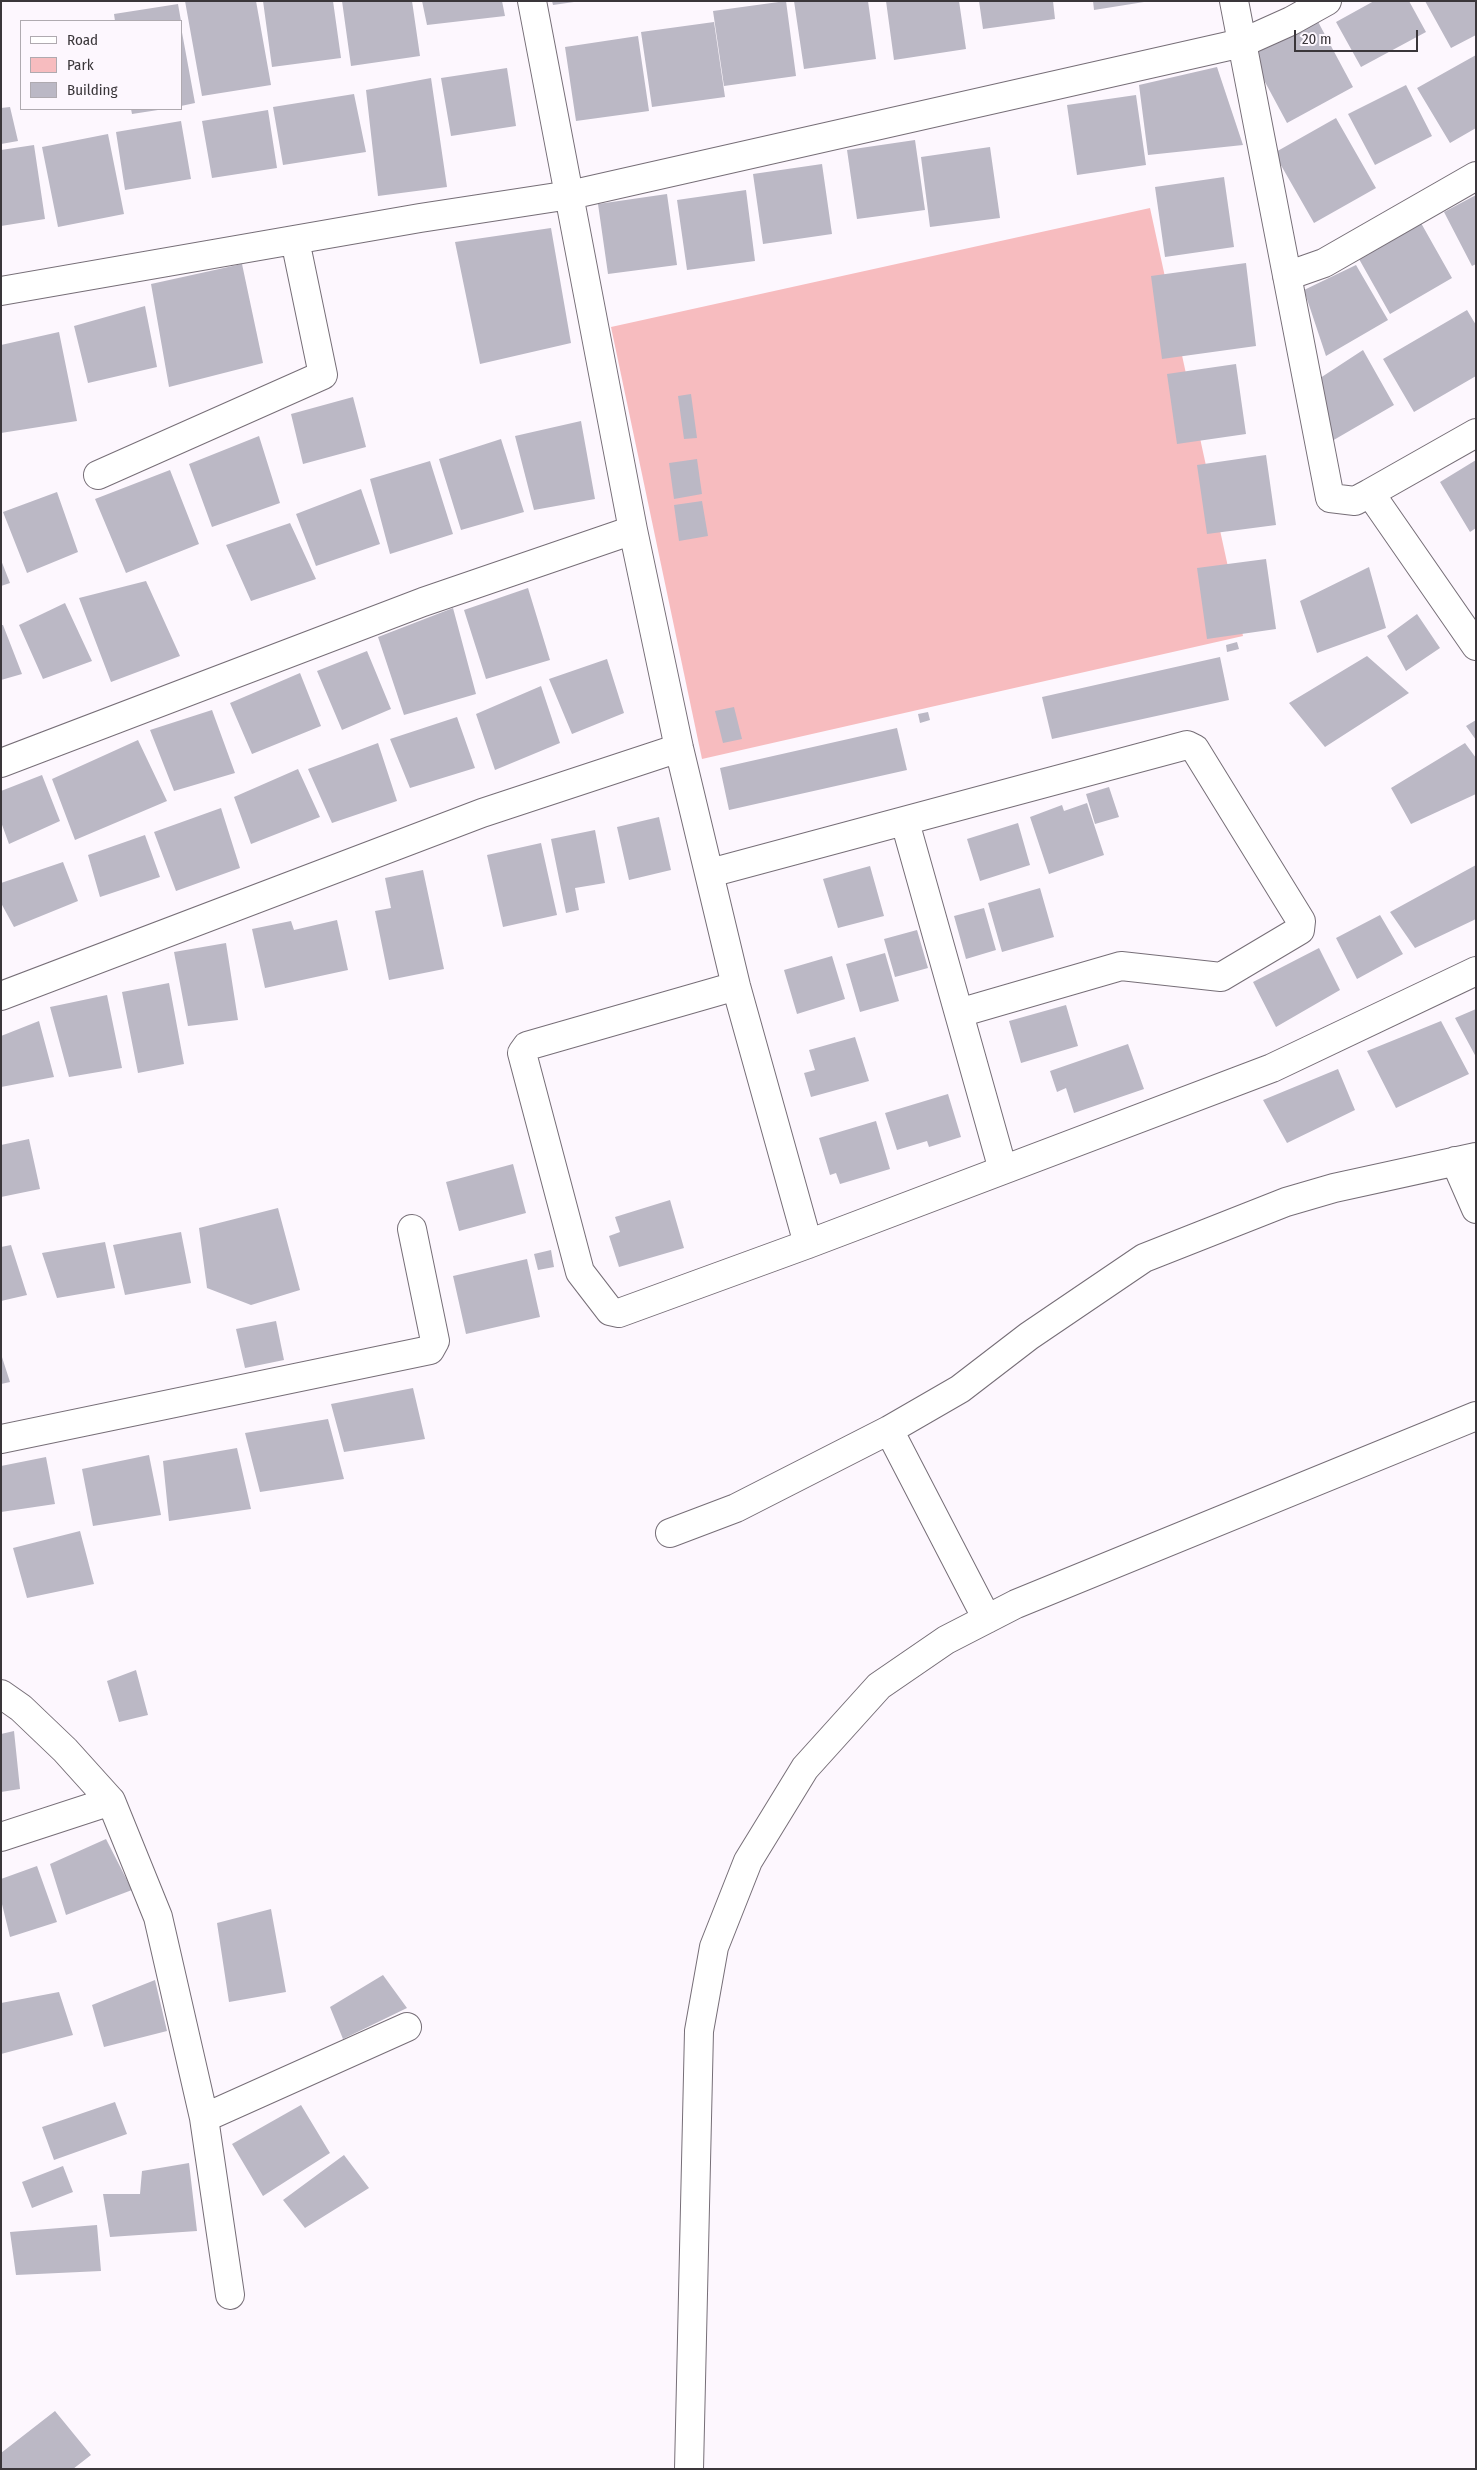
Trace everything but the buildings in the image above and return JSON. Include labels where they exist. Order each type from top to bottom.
[{"type":"street","points":[[532,1],[633,530],[679,748],[736,986],[808,1244]]},
{"type":"street","points":[[1234,1],[1330,498],[1355,501],[1476,433]]},
{"type":"street","points":[[1,291],[420,218],[570,195],[1242,43],[1291,21],[1327,1]]},
{"type":"street","points":[[1287,276],[1324,263],[1476,176]]},
{"type":"street","points":[[98,475],[323,375],[295,240]]},
{"type":"street","points":[[1370,493],[1476,646]]},
{"type":"street","points":[[1,763],[423,602],[633,530]]},
{"type":"street","points":[[710,873],[1187,746],[1195,749],[1301,921],[1300,930],[1221,977],[1121,966],[959,1013]]},
{"type":"street","points":[[1,996],[482,813],[679,748]]},
{"type":"street","points":[[906,822],[1003,1170]]},
{"type":"street","points":[[736,986],[527,1046],[522,1053],[580,1272],[610,1311],[619,1313],[808,1244],[1272,1068],[1476,971]]},
{"type":"street","points":[[670,1532],[736,1508],[889,1430],[960,1389],[1029,1336],[1144,1258],[1286,1202],[1334,1188],[1465,1159],[1476,1209]]},
{"type":"street","points":[[1,1439],[430,1350],[435,1341],[412,1229]]},
{"type":"street","points":[[689,2469],[699,2030],[714,1947],[748,1861],[805,1768],[879,1686],[946,1640],[1016,1604],[1476,1416]]},
{"type":"street","points":[[889,1430],[987,1619]]},
{"type":"street","points":[[1,1694],[21,1708],[65,1750],[111,1801],[158,1917],[204,2118],[230,2295]]},
{"type":"street","points":[[1,1837],[111,1801]]},
{"type":"street","points":[[204,2118],[407,2027]]},
{"type":"green space","points":[[1150,208],[1243,636],[702,759],[611,327]]}]
